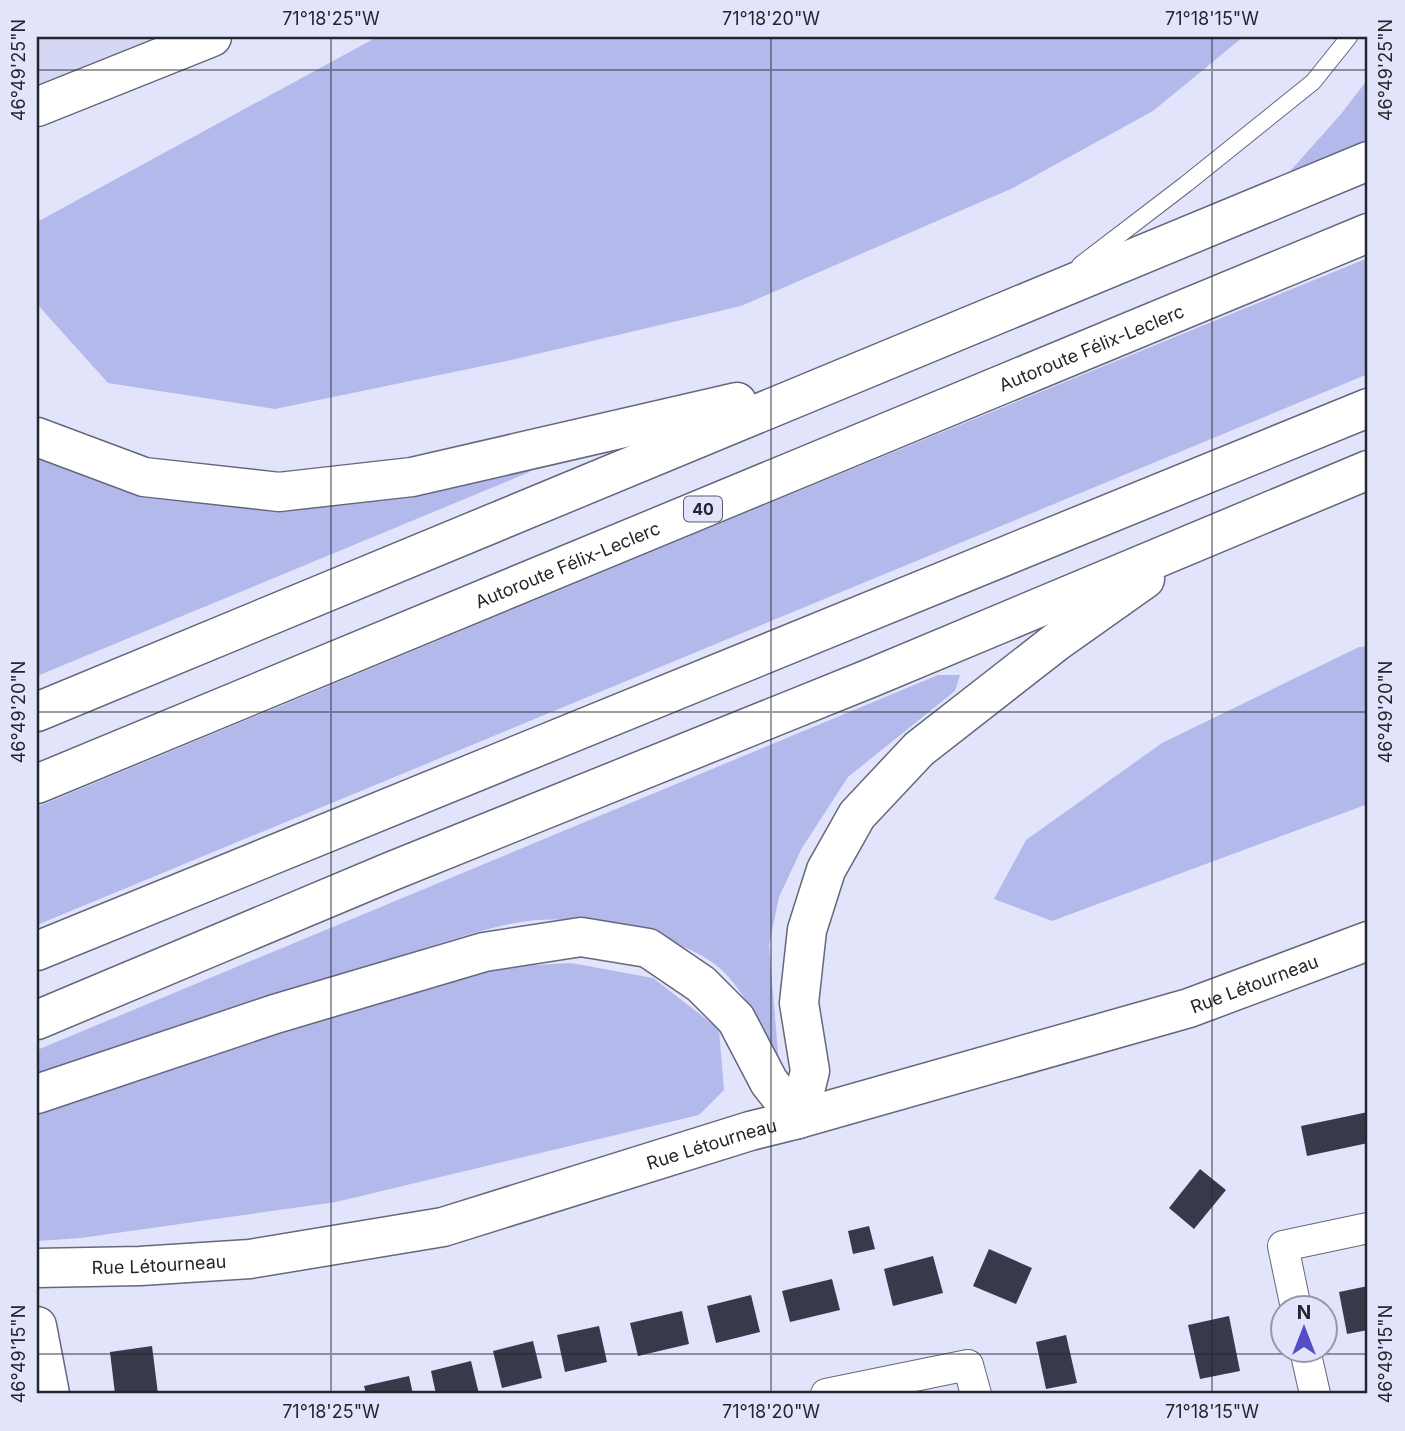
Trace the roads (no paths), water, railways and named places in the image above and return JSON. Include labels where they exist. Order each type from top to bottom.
[{"type":"main road","points":[[37,107],[165,45],[212,37]]},
{"type":"main road","points":[[37,712],[1368,160]]},
{"type":"main road","name":"Autoroute Félix-Leclerc","points":[[37,783],[1368,233]]},
{"type":"main road","points":[[37,437],[144,477],[279,492],[412,477],[844,377]]},
{"type":"main road","points":[[37,951],[1368,408]]},
{"type":"main road","points":[[37,1020],[392,871],[873,677],[1368,470]]},
{"type":"main road","points":[[798,1119],[810,1071],[799,1003],[807,930],[826,870],[857,815],[919,749],[1056,642],[1204,538]]},
{"type":"main road","points":[[37,1094],[275,1014],[458,960],[484,953],[582,937],[648,948],[701,984],[736,1019],[769,1082],[798,1119]]},
{"type":"main road","name":"Rue Létourneau","points":[[37,1268],[140,1266],[250,1259],[443,1227],[750,1130],[798,1119],[1189,1007],[1368,941]]},
{"type":"main road","points":[[37,1326],[50,1394]]},
{"type":"street","points":[[1293,1294],[1283,1246],[1368,1228]]},
{"type":"street","points":[[826,1394],[968,1364],[976,1394]]},
{"type":"street","points":[[1308,1364],[1315,1394]]},
{"type":"lane","points":[[1034,300],[1186,184],[1313,82],[1349,37]]}]
